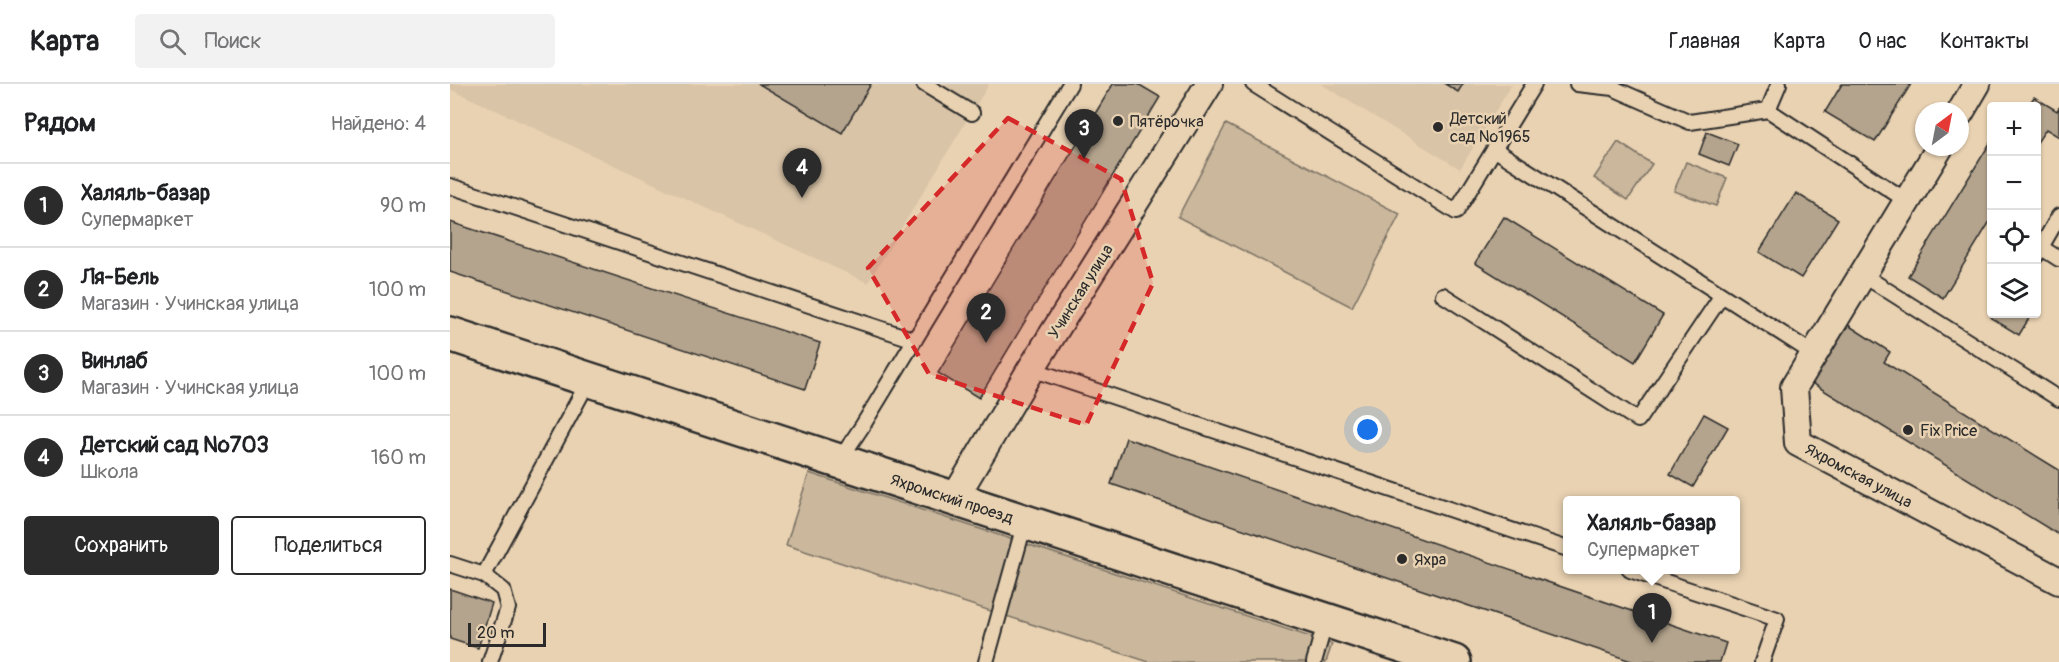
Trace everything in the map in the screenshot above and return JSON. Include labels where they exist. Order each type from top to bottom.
[{"type":"street","name":"Учинская улица","points":[[954,499],[1031,369],[1209,84]]},
{"type":"street","points":[[1966,102],[1977,84]]},
{"type":"street","name":"Яхромская улица","points":[[1934,156],[1794,387],[1798,443],[2059,581]]},
{"type":"street","name":"Яхромский проезд","points":[[450,334],[1454,662]]},
{"type":"lane","points":[[924,84],[972,113]]},
{"type":"lane","points":[[839,462],[1070,84]]},
{"type":"lane","points":[[1253,84],[1456,212],[1534,84]]},
{"type":"lane","points":[[1577,84],[1613,86],[1689,122],[1768,110],[1907,201]]},
{"type":"lane","points":[[1768,110],[1779,84]]},
{"type":"lane","points":[[1494,149],[1814,354]]},
{"type":"lane","points":[[450,186],[915,340]]},
{"type":"lane","points":[[2041,248],[2059,216]]},
{"type":"lane","points":[[2041,253],[2059,259]]},
{"type":"lane","points":[[1863,275],[2059,399]]},
{"type":"lane","points":[[1443,295],[1638,420],[1722,295]]},
{"type":"lane","points":[[1031,369],[1563,547]]},
{"type":"lane","points":[[484,575],[589,380]]},
{"type":"lane","points":[[986,662],[1025,522]]},
{"type":"lane","points":[[450,564],[484,575],[503,590],[508,608],[490,662]]},
{"type":"lane","points":[[1642,574],[1778,619],[1762,662]]},
{"type":"lane","points":[[1314,662],[1326,620]]},
{"type":"highlighted area","points":[[1008,118],[1121,179],[1153,283],[1086,425],[929,374],[868,268]]},
{"type":"shaded area","points":[[450,84],[989,84],[868,283],[450,89]]},
{"type":"shaded area","name":"Детский сад №1965","points":[[1321,84],[1512,84],[1460,169]]},
{"type":"shaded area","points":[[1226,124],[1400,214],[1352,307],[1178,217]]},
{"type":"shaded area","points":[[1618,142],[1652,164],[1628,200],[1594,178]]},
{"type":"shaded area","points":[[1686,162],[1727,178],[1716,206],[1674,191]]},
{"type":"shaded area","points":[[809,473],[1332,644],[1326,662],[1149,662],[786,545]]},
{"type":"building","points":[[759,84],[871,84],[842,133]]},
{"type":"building","points":[[1113,84],[1138,84],[1160,97],[979,398],[938,373]]},
{"type":"building","points":[[1445,84],[1463,84],[1458,92]]},
{"type":"building","points":[[1842,84],[1911,84],[1875,142],[1825,112]]},
{"type":"building","points":[[2034,97],[2057,111],[2059,107],[2059,137],[2046,129],[2041,136],[2041,102],[2031,102]]},
{"type":"building","points":[[1707,132],[1738,144],[1729,166],[1699,154]]},
{"type":"building","points":[[1987,148],[1987,226],[1943,298],[1908,276]]},
{"type":"building","points":[[1796,193],[1838,219],[1801,278],[1759,252]]},
{"type":"building","points":[[1504,217],[1663,315],[1635,362],[1475,263]]},
{"type":"building","points":[[450,222],[820,343],[805,389],[450,272]]},
{"type":"building","points":[[1991,318],[2029,318],[2019,335]]},
{"type":"building","points":[[1848,325],[1890,352],[1884,362],[2059,470],[2059,535],[1812,383]]},
{"type":"building","points":[[1704,414],[1728,427],[1693,487],[1670,474]]},
{"type":"building","points":[[1126,438],[1726,643],[1720,662],[1634,662],[1111,484]]},
{"type":"building","points":[[450,589],[492,603],[478,648],[450,639]]},
{"type":"place","name":"Пятёрочка","points":[[1118,121]]},
{"type":"place","name":"Детский сад №1965","points":[[1438,127]]},
{"type":"place","name":"Винлаб","points":[[1084,159]]},
{"type":"place","name":"Детский сад №703","points":[[802,198]]},
{"type":"place","name":"Ля-Бель","points":[[986,343]]},
{"type":"place","name":"Fix Price","points":[[1908,430]]},
{"type":"place","name":"Яхра","points":[[1402,559]]},
{"type":"place","name":"Халяль-базар","points":[[1652,643]]}]
